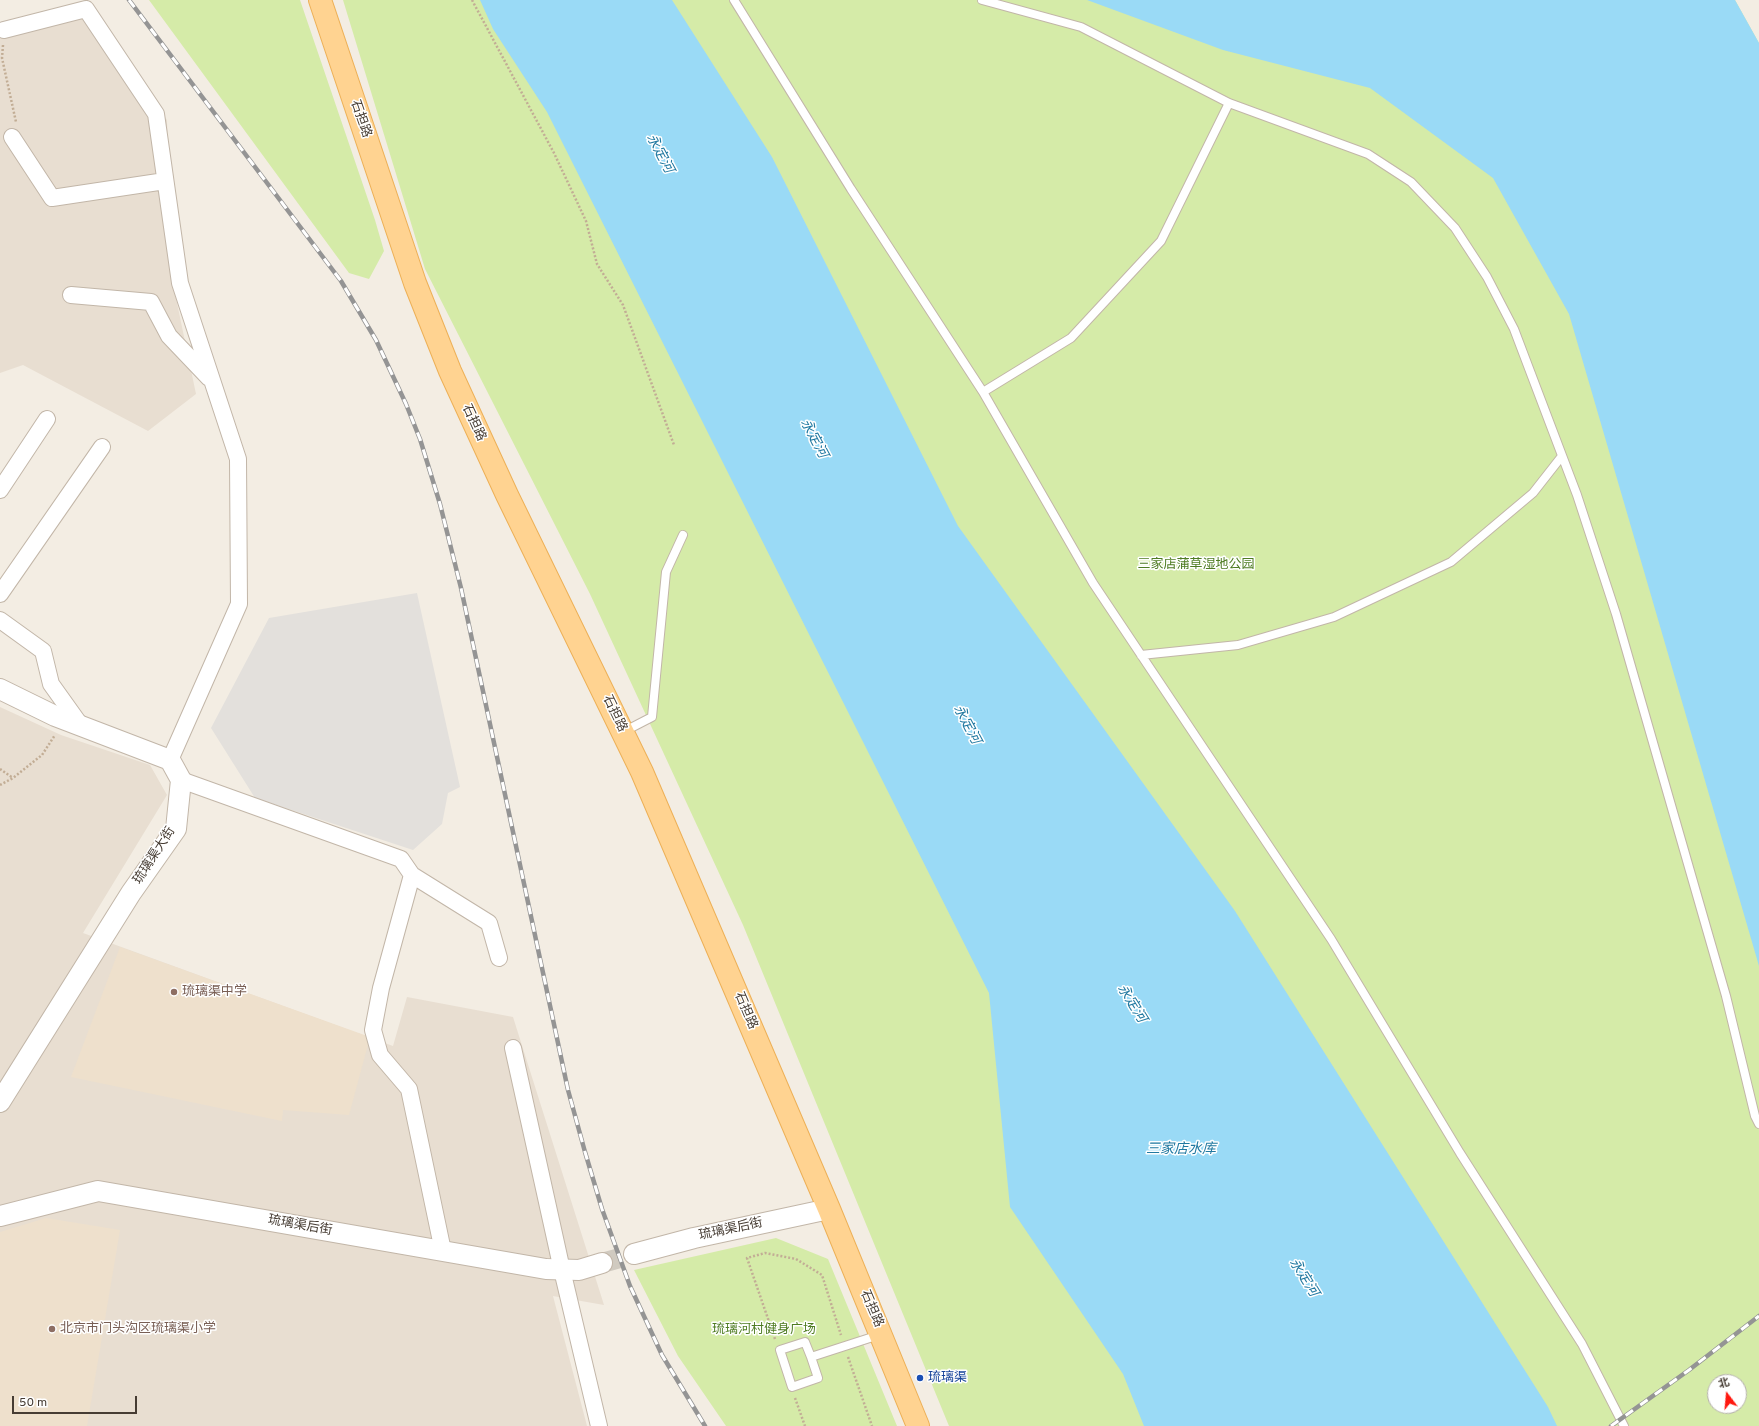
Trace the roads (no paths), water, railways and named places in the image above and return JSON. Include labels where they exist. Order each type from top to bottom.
[{"type":"main road","name":"石担路","points":[[320,0],[415,283],[450,371],[507,495],[642,772],[882,1334],[918,1426]]},
{"type":"street","points":[[4,30],[86,10],[156,114],[180,283],[238,459],[239,604],[170,760]]},
{"type":"street","points":[[14,131],[52,198],[165,181]]},
{"type":"street","points":[[71,295],[150,302],[169,336],[213,381]]},
{"type":"street","points":[[0,490],[47,419]]},
{"type":"street","points":[[0,594],[102,448]]},
{"type":"street","points":[[0,620],[43,651],[51,684],[73,723]]},
{"type":"street","points":[[0,689],[73,723],[170,760],[181,780],[401,859],[412,875],[489,923],[499,958]]},
{"type":"street","name":"琉璃渠大街","points":[[0,1102],[131,893],[176,829],[181,780]]},
{"type":"street","points":[[412,875],[381,988],[373,1030],[380,1055],[409,1089],[443,1251]]},
{"type":"street","points":[[513,1048],[562,1270],[599,1426]]},
{"type":"street","name":"琉璃渠后街","points":[[0,1216],[98,1191],[546,1269],[579,1270],[602,1263]]},
{"type":"street","name":"琉璃渠后街","points":[[634,1254],[694,1238],[829,1209]]},
{"type":"lane","points":[[734,0],[851,189],[984,392],[1093,583],[1331,939],[1456,1146],[1582,1344],[1624,1426]]},
{"type":"lane","points":[[982,0],[1081,26],[1229,103],[1368,154],[1411,182],[1455,228],[1487,277],[1514,329],[1577,495],[1616,614],[1726,996],[1755,1116],[1759,1124]]},
{"type":"lane","points":[[984,392],[1071,338],[1161,241],[1229,103]]},
{"type":"lane","points":[[1141,655],[1238,645],[1334,617],[1451,562],[1532,493],[1562,456]]},
{"type":"lane","points":[[623,732],[652,717],[666,572],[683,535]]},
{"type":"lane","points":[[811,1357],[882,1334]]},
{"type":"lane","points":[[805,1342],[811,1357],[818,1378],[792,1387],[780,1350],[805,1342]]},
{"type":"water","name":"三家店水库","points":[[480,0],[672,0],[772,157],[958,526],[1235,911],[1548,1407],[1557,1426],[1144,1426],[1123,1374],[1010,1207],[989,993],[547,112],[493,29]]},
{"type":"water","points":[[1087,0],[1735,0],[1759,43],[1759,966],[1569,314],[1493,178],[1370,88],[1223,50]]},
{"type":"tunnel","points":[[602,1263],[634,1254]]},
{"type":"railway","points":[[129,0],[341,281],[376,340],[406,404],[420,439],[440,504],[461,588],[568,1090],[585,1152],[602,1209],[630,1286],[662,1355],[705,1426]]},
{"type":"railway","points":[[1611,1426],[1689,1370],[1759,1316]]},
{"type":"place","name":"琉璃渠中学","points":[[174,992]]},
{"type":"place","name":"北京市门头沟区琉璃渠小学","points":[[52,1329]]},
{"type":"place","name":"琉璃渠","points":[[920,1378]]},
{"type":"water label","name":"永定河","points":[[659,154]]},
{"type":"water label","name":"永定河","points":[[813,439]]},
{"type":"water label","name":"永定河","points":[[966,725]]},
{"type":"water label","name":"永定河","points":[[1131,1004]]},
{"type":"water label","name":"永定河","points":[[1303,1278]]},
{"type":"park label","name":"三家店蒲草湿地公园","points":[[1196,565]]},
{"type":"park label","name":"琉璃河村健身广场","points":[[764,1330]]}]
